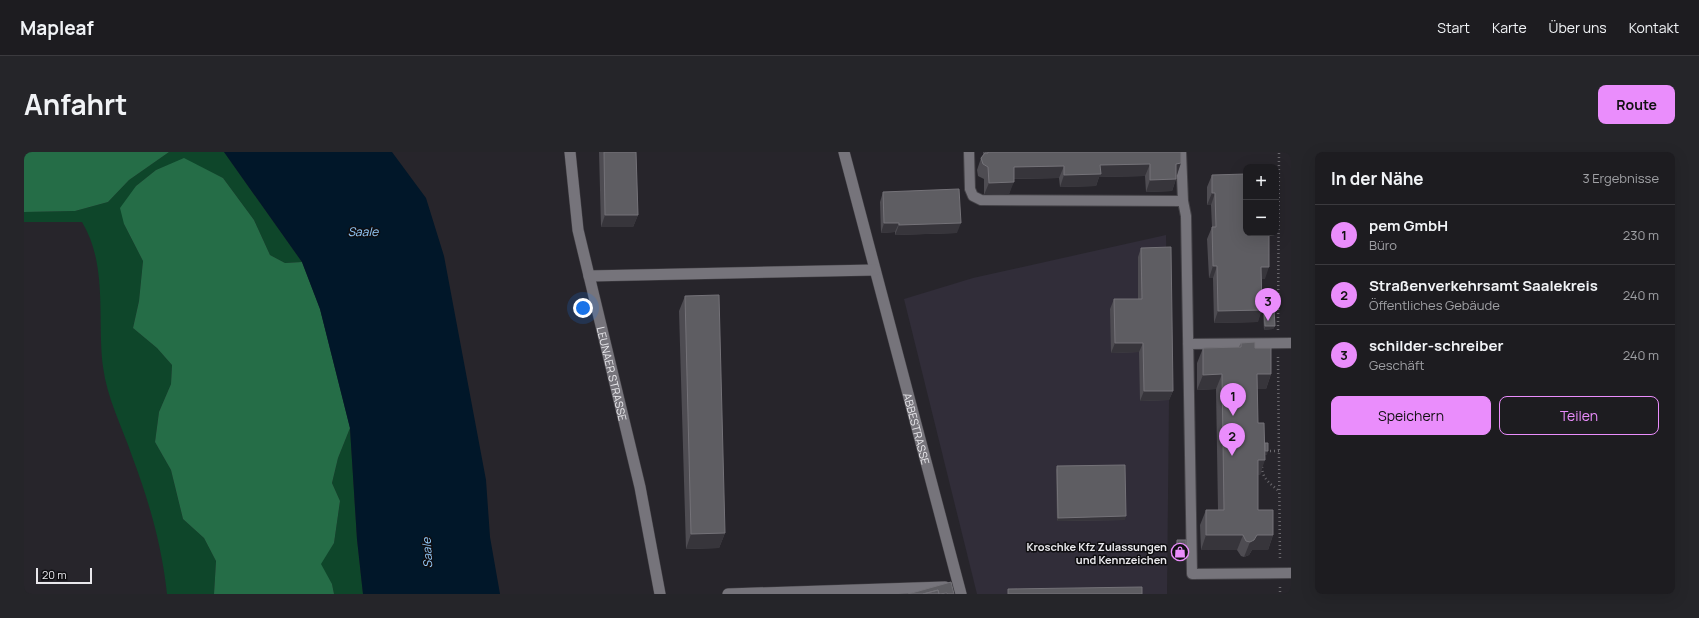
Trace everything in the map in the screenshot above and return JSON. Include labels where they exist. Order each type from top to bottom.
[{"type":"street","name":"LEUNAER STRASSE","points":[[570,152],[578,230],[640,487],[660,594]]},
{"type":"street","name":"ABBESTRASSE","points":[[728,594],[960,590],[844,152]]},
{"type":"street","points":[[589,276],[875,270]]},
{"type":"lane","points":[[969,152],[970,189],[973,196],[981,200],[1183,200]]},
{"type":"lane","points":[[1182,152],[1183,200],[1186,216],[1192,574],[1291,573]]},
{"type":"lane","points":[[1188,344],[1291,344]]},
{"type":"path","points":[[1279,152],[1278,344],[1280,594]]},
{"type":"path","points":[[1262,451],[1279,451]]},
{"type":"path","points":[[1262,463],[1262,474],[1269,483],[1280,492]]},
{"type":"shaded area","points":[[1166,235],[1169,400],[1167,594],[977,594],[904,299],[973,278]]},
{"type":"green space","points":[[24,152],[169,152],[129,180],[108,202],[75,211],[24,212]]},
{"type":"green space","points":[[169,152],[224,152],[302,262],[285,263],[270,255],[254,220],[223,178],[184,159],[156,170],[136,186],[124,224],[143,261],[139,301],[133,328],[157,348],[172,365],[171,384],[159,412],[155,442],[171,470],[183,519],[204,538],[216,561],[214,594],[167,594],[162,559],[149,507],[111,401],[105,379],[101,349],[100,293],[98,274],[90,239],[82,222],[24,222],[24,212],[75,211],[108,202],[129,180]]},
{"type":"green space","points":[[184,158],[223,178],[254,220],[270,255],[285,263],[302,262],[320,309],[350,428],[338,458],[332,483],[340,501],[334,543],[321,564],[332,584],[334,594],[214,594],[216,561],[204,538],[183,519],[171,470],[155,442],[159,412],[171,384],[172,365],[157,348],[133,328],[139,301],[143,261],[124,224],[120,208],[136,186],[156,170]]},
{"type":"green space","points":[[350,428],[357,539],[363,594],[334,594],[332,584],[320,564],[334,543],[340,501],[332,483],[338,458]]},
{"type":"water","name":"Saale","points":[[224,152],[392,152],[426,198],[444,256],[486,480],[490,537],[500,594],[363,594],[357,539],[350,428],[320,309],[302,262]]},
{"type":"building","points":[[604,152],[636,152],[638,215],[605,215]]},
{"type":"building","points":[[988,152],[1181,152],[1181,163],[1176,164],[1176,179],[1150,180],[1150,164],[1100,165],[1101,174],[1064,175],[1064,166],[1014,167],[1014,182],[989,183],[988,167],[983,164],[981,158]]},
{"type":"building","points":[[1243,174],[1243,236],[1269,236],[1269,267],[1261,267],[1262,310],[1218,311],[1217,266],[1213,266],[1212,227],[1216,227],[1215,193],[1212,193],[1212,175]]},
{"type":"building","points":[[959,189],[961,223],[899,225],[899,223],[884,223],[883,192]]},
{"type":"building","points":[[1171,247],[1173,391],[1144,391],[1143,343],[1115,343],[1114,299],[1142,299],[1141,248]]},
{"type":"building","points":[[719,295],[725,533],[691,534],[685,296]]},
{"type":"building","points":[[1264,309],[1274,309],[1275,326],[1265,326]]},
{"type":"building","points":[[1255,342],[1255,348],[1271,348],[1271,374],[1257,374],[1258,423],[1264,423],[1265,460],[1258,460],[1258,510],[1273,510],[1273,535],[1257,535],[1254,540],[1250,542],[1246,541],[1243,535],[1206,535],[1206,510],[1224,510],[1222,374],[1203,375],[1203,348],[1241,347],[1241,343]]},
{"type":"building","points":[[1265,443],[1268,443],[1268,451],[1265,451]]},
{"type":"building","points":[[1125,465],[1126,516],[1058,518],[1057,466]]},
{"type":"building","name":"Kroschke Kfz Zulassungen und Kennzeichen","points":[[1177,540],[1186,540],[1186,557],[1178,558]]},
{"type":"building","points":[[951,582],[954,594],[939,594],[938,590],[923,594],[908,594]]},
{"type":"building","points":[[1142,587],[1142,594],[1008,594],[1008,589]]},
{"type":"building","points":[[938,590],[939,594],[923,594]]},
{"type":"place","name":"schilder-schreiber","points":[[1268,321]]},
{"type":"place","name":"pem GmbH","points":[[1233,416]]},
{"type":"place","name":"Straßenverkehrsamt Saalekreis","points":[[1232,456]]},
{"type":"place","name":"Kroschke Kfz Zulassungen und Kennzeichen","points":[[1180,552]]}]
